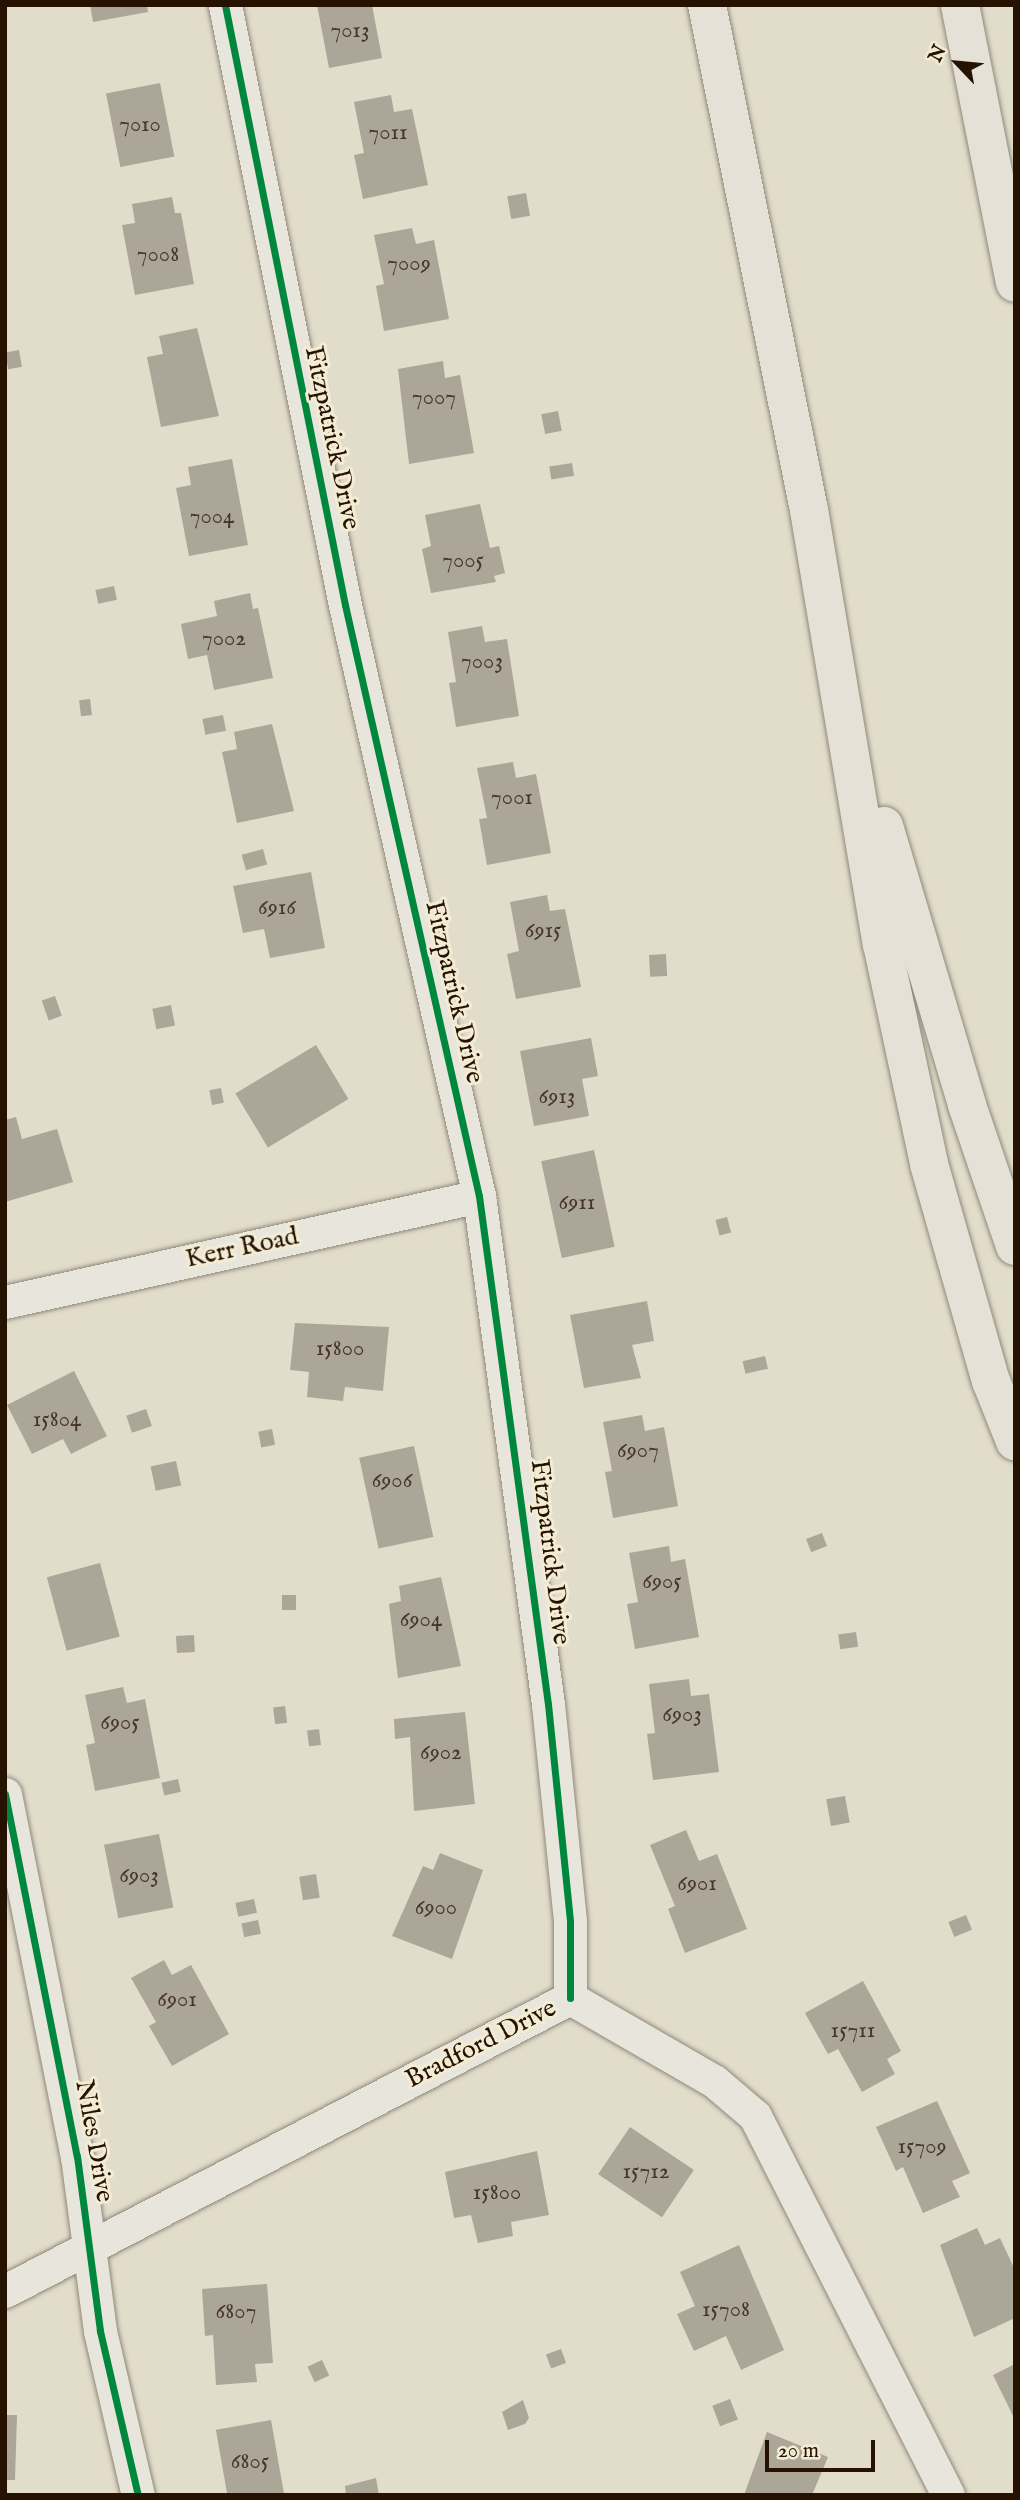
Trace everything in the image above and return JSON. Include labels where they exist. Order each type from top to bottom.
[{"type":"highway","points":[[707,5],[809,510],[882,944],[929,1164],[991,1381],[1015,1441]]},
{"type":"highway","points":[[960,5],[1015,283]]},
{"type":"highway","points":[[809,510],[890,850],[967,1105],[1015,1245]]},
{"type":"street","name":"Fitzpatrick Drive","points":[[225,5],[345,605],[479,1196],[548,1704],[570,1922],[570,1998]]},
{"type":"street","name":"Kerr Road","points":[[5,1302],[479,1196]]},
{"type":"street","name":"Niles Drive","points":[[5,1794],[90,2244],[100,2331],[138,2495]]},
{"type":"street","name":"Bradford Drive","points":[[5,2291],[90,2244],[570,1998],[715,2081],[755,2116],[948,2495]]},
{"type":"building","points":[[90,5],[147,5],[148,12],[93,22]]},
{"type":"building","points":[[317,5],[372,5],[382,58],[329,68]]},
{"type":"building","points":[[160,83],[174,157],[120,167],[106,93]]},
{"type":"building","points":[[391,95],[394,112],[412,109],[428,185],[363,199],[354,155],[364,153],[354,102]]},
{"type":"building","points":[[526,193],[530,216],[511,219],[507,196]]},
{"type":"building","points":[[172,197],[175,213],[181,213],[194,284],[135,295],[122,225],[135,223],[132,204]]},
{"type":"building","points":[[412,228],[416,244],[434,240],[449,319],[384,331],[376,286],[384,284],[374,235]]},
{"type":"building","points":[[197,328],[219,416],[161,427],[147,357],[163,354],[159,336]]},
{"type":"building","points":[[19,350],[22,367],[8,369],[5,352]]},
{"type":"building","points":[[443,361],[445,378],[460,375],[474,453],[409,464],[398,369]]},
{"type":"building","points":[[558,411],[562,431],[545,434],[541,414]]},
{"type":"building","points":[[232,459],[248,545],[189,556],[176,488],[191,485],[188,467]]},
{"type":"building","points":[[572,463],[574,476],[551,479],[549,467]]},
{"type":"building","points":[[480,504],[490,548],[499,546],[505,573],[494,576],[496,582],[431,593],[422,549],[431,546],[425,515]]},
{"type":"building","points":[[114,586],[117,600],[98,604],[95,590]]},
{"type":"building","points":[[250,593],[253,609],[258,608],[273,678],[214,690],[207,655],[188,659],[181,624],[217,616],[214,601]]},
{"type":"building","points":[[482,626],[485,642],[507,639],[519,716],[456,727],[449,683],[456,682],[448,632]]},
{"type":"building","points":[[90,699],[92,715],[81,716],[79,700]]},
{"type":"building","points":[[223,715],[226,731],[205,735],[202,719]]},
{"type":"building","points":[[272,724],[294,811],[237,823],[222,752],[237,749],[234,732]]},
{"type":"building","points":[[513,762],[516,778],[536,774],[551,853],[487,865],[479,819],[487,818],[477,768]]},
{"type":"building","points":[[263,849],[267,864],[246,870],[242,855]]},
{"type":"building","points":[[311,872],[325,948],[270,958],[264,929],[243,933],[233,886]]},
{"type":"building","points":[[547,895],[550,911],[565,909],[581,987],[516,999],[507,954],[519,951],[510,902]]},
{"type":"building","points":[[666,954],[667,976],[650,977],[649,955]]},
{"type":"building","points":[[55,996],[62,1016],[49,1020],[42,1001]]},
{"type":"building","points":[[171,1005],[175,1026],[156,1029],[152,1009]]},
{"type":"building","points":[[591,1038],[598,1076],[582,1079],[589,1116],[534,1126],[520,1051]]},
{"type":"building","points":[[316,1045],[348,1099],[268,1147],[235,1093]]},
{"type":"building","points":[[221,1088],[224,1103],[212,1105],[209,1090]]},
{"type":"building","points":[[16,1117],[22,1139],[57,1129],[73,1182],[5,1202],[5,1120]]},
{"type":"building","points":[[594,1150],[615,1247],[562,1258],[541,1161]]},
{"type":"building","points":[[727,1217],[731,1232],[720,1236],[715,1220]]},
{"type":"building","points":[[647,1301],[654,1341],[632,1345],[641,1378],[584,1388],[570,1315]]},
{"type":"building","points":[[295,1323],[389,1327],[383,1391],[345,1387],[343,1401],[307,1397],[309,1372],[290,1370]]},
{"type":"building","points":[[765,1356],[768,1369],[746,1374],[743,1361]]},
{"type":"building","points":[[74,1371],[107,1436],[71,1454],[63,1439],[32,1454],[7,1405]]},
{"type":"building","points":[[146,1409],[152,1426],[132,1433],[126,1416]]},
{"type":"building","points":[[642,1415],[645,1431],[664,1427],[678,1506],[613,1518],[605,1472],[612,1471],[603,1422]]},
{"type":"building","points":[[272,1429],[275,1445],[261,1447],[258,1432]]},
{"type":"building","points":[[414,1446],[433,1537],[379,1549],[359,1458]]},
{"type":"building","points":[[176,1461],[181,1485],[156,1491],[151,1466]]},
{"type":"building","points":[[822,1533],[827,1546],[811,1552],[806,1539]]},
{"type":"building","points":[[669,1546],[671,1562],[685,1559],[699,1637],[635,1649],[627,1604],[638,1602],[629,1553]]},
{"type":"building","points":[[100,1563],[120,1636],[67,1651],[47,1577]]},
{"type":"building","points":[[441,1577],[461,1666],[398,1678],[389,1604],[401,1601],[399,1586]]},
{"type":"building","points":[[282,1595],[296,1595],[296,1610],[282,1610]]},
{"type":"building","points":[[856,1632],[858,1647],[840,1649],[838,1635]]},
{"type":"building","points":[[194,1635],[195,1652],[177,1653],[176,1636]]},
{"type":"building","points":[[689,1679],[691,1696],[709,1694],[719,1772],[653,1780],[647,1734],[655,1733],[649,1684]]},
{"type":"building","points":[[123,1687],[127,1703],[145,1699],[160,1778],[95,1791],[86,1745],[95,1743],[85,1695]]},
{"type":"building","points":[[285,1706],[287,1723],[275,1724],[273,1707]]},
{"type":"building","points":[[465,1712],[475,1804],[414,1811],[410,1737],[395,1739],[394,1719]]},
{"type":"building","points":[[319,1729],[321,1745],[309,1746],[307,1730]]},
{"type":"building","points":[[178,1779],[181,1792],[164,1795],[161,1783]]},
{"type":"building","points":[[845,1796],[850,1823],[831,1826],[826,1799]]},
{"type":"building","points":[[686,1830],[699,1861],[717,1854],[747,1929],[685,1953],[668,1909],[675,1906],[650,1845]]},
{"type":"building","points":[[159,1834],[173,1908],[118,1918],[104,1845]]},
{"type":"building","points":[[440,1853],[483,1870],[452,1959],[392,1936],[423,1866],[433,1870]]},
{"type":"building","points":[[316,1874],[320,1898],[303,1900],[299,1877]]},
{"type":"building","points":[[254,1899],[257,1913],[238,1917],[235,1903]]},
{"type":"building","points":[[966,1915],[972,1930],[954,1937],[948,1922]]},
{"type":"building","points":[[258,1920],[261,1934],[244,1937],[241,1924]]},
{"type":"building","points":[[164,1960],[172,1975],[191,1965],[229,2034],[172,2066],[149,2026],[156,2022],[131,1978]]},
{"type":"building","points":[[863,1981],[901,2051],[887,2059],[895,2074],[862,2092],[838,2049],[828,2054],[805,2013]]},
{"type":"building","points":[[937,2101],[970,2173],[952,2181],[960,2197],[923,2213],[903,2167],[896,2171],[876,2127]]},
{"type":"building","points":[[630,2127],[694,2170],[662,2217],[598,2174]]},
{"type":"building","points":[[537,2151],[549,2215],[511,2222],[513,2236],[478,2243],[471,2215],[454,2218],[445,2172]]},
{"type":"building","points":[[977,2228],[985,2245],[1000,2238],[1015,2270],[1015,2318],[974,2337],[940,2245]]},
{"type":"building","points":[[739,2245],[784,2350],[741,2370],[726,2336],[694,2351],[677,2314],[695,2306],[680,2272]]},
{"type":"building","points":[[267,2284],[273,2363],[255,2364],[257,2382],[216,2385],[213,2335],[205,2336],[202,2289]]},
{"type":"building","points":[[561,2349],[566,2363],[551,2369],[546,2354]]},
{"type":"building","points":[[322,2360],[329,2375],[315,2382],[307,2367]]},
{"type":"building","points":[[1015,2364],[1015,2420],[993,2375]]},
{"type":"building","points":[[730,2399],[738,2420],[720,2426],[712,2406]]},
{"type":"building","points":[[523,2400],[529,2418],[525,2424],[508,2430],[502,2412]]},
{"type":"building","points":[[5,2415],[17,2415],[15,2480],[5,2480]]},
{"type":"building","points":[[271,2420],[284,2493],[227,2495],[216,2430]]},
{"type":"building","points":[[767,2432],[828,2457],[812,2495],[744,2495]]},
{"type":"building","points":[[376,2478],[379,2495],[346,2495],[345,2486]]},
{"type":"cycle path","points":[[225,5],[345,605],[479,1196],[548,1704],[570,1922],[570,1998]]},
{"type":"cycle path","points":[[5,1794],[77,2156],[100,2331],[138,2495]]}]
